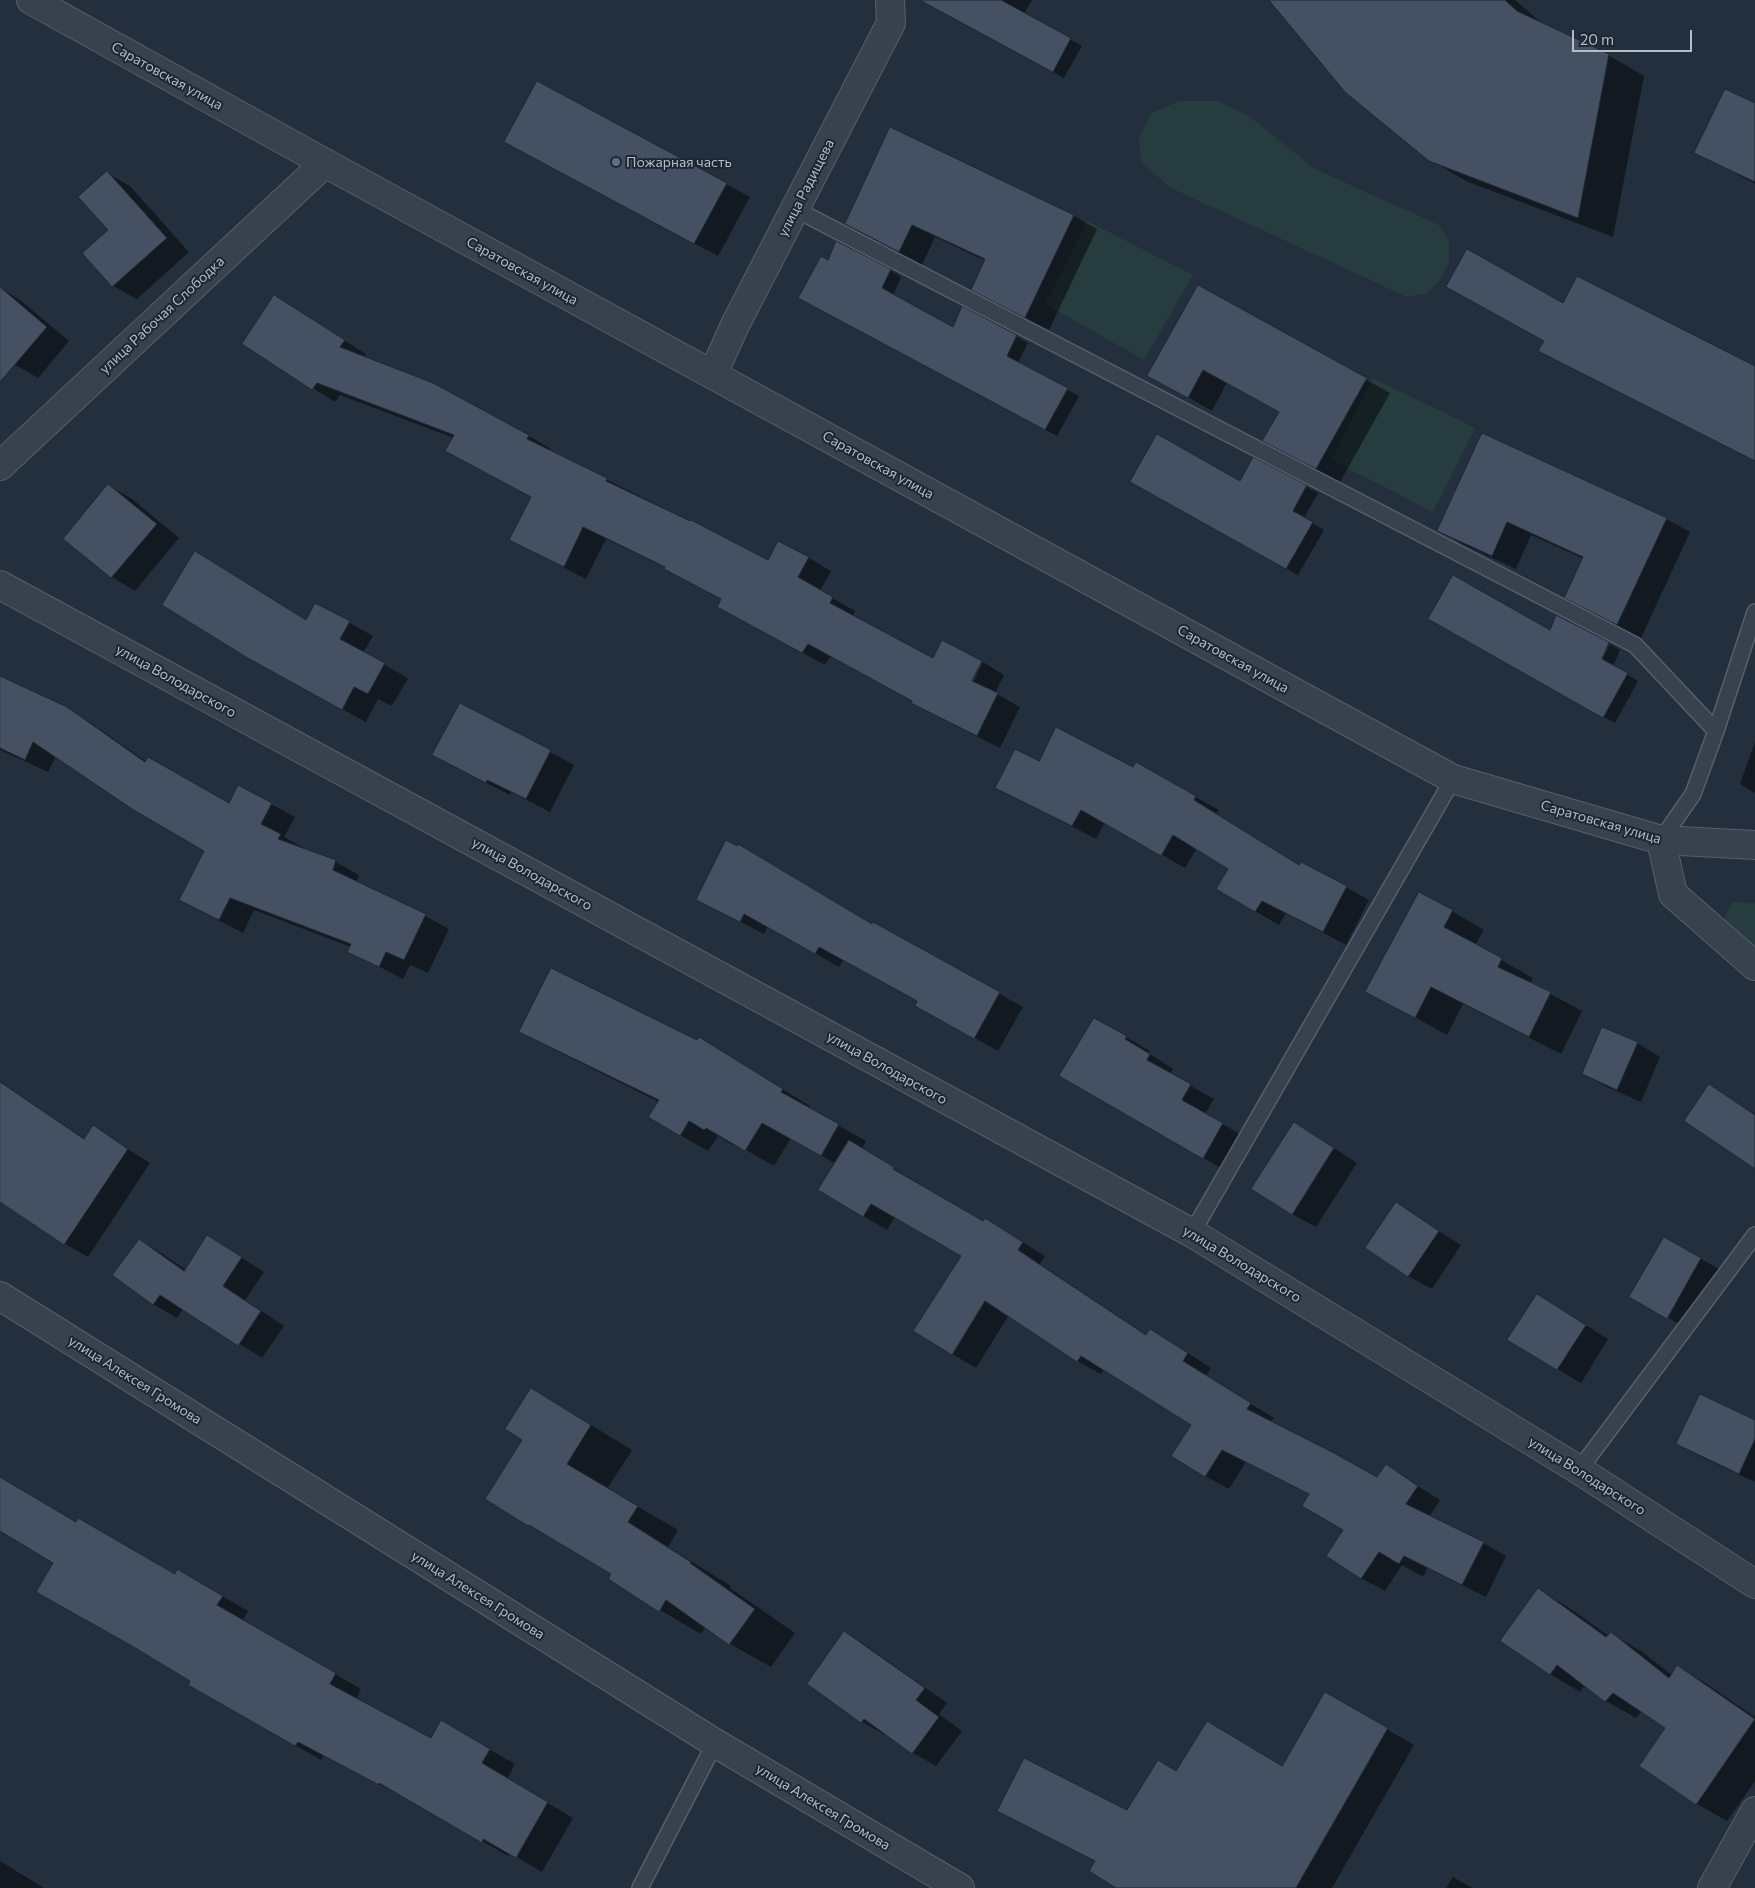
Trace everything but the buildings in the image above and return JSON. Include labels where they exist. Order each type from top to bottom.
[{"type":"street","name":"Саратовская улица","points":[[30,0],[325,163],[1453,778],[1661,840],[1755,845]]},
{"type":"street","name":"улица Радищева","points":[[713,374],[735,325],[891,23],[890,0]]},
{"type":"street","name":"улица Рабочая Слободка","points":[[0,466],[325,163]]},
{"type":"street","name":"улица Володарского","points":[[0,585],[1192,1233],[1579,1470],[1755,1584]]},
{"type":"street","points":[[1661,840],[1673,894],[1755,966]]},
{"type":"street","name":"улица Алексея Громова","points":[[0,1296],[715,1743],[960,1888]]},
{"type":"street","points":[[1712,1888],[1755,1811]]},
{"type":"lane","points":[[795,209],[1635,645],[1716,731]]},
{"type":"lane","points":[[1661,840],[1693,794],[1755,612]]},
{"type":"lane","points":[[1192,1233],[1453,778]]},
{"type":"lane","points":[[1579,1470],[1755,1236]]},
{"type":"lane","points":[[640,1888],[715,1743]]},
{"type":"green space","points":[[1180,101],[1218,101],[1249,116],[1315,169],[1439,225],[1449,241],[1449,261],[1441,279],[1427,293],[1407,297],[1169,187],[1141,161],[1139,139],[1151,113]]},
{"type":"green space","points":[[1087,221],[1193,275],[1144,360],[1045,304]]},
{"type":"green space","points":[[1373,378],[1475,428],[1433,512],[1331,460]]},
{"type":"green space","points":[[1732,902],[1755,903],[1755,951],[1722,924]]},
{"type":"place","name":"Пожарная часть","points":[[616,162]]}]
